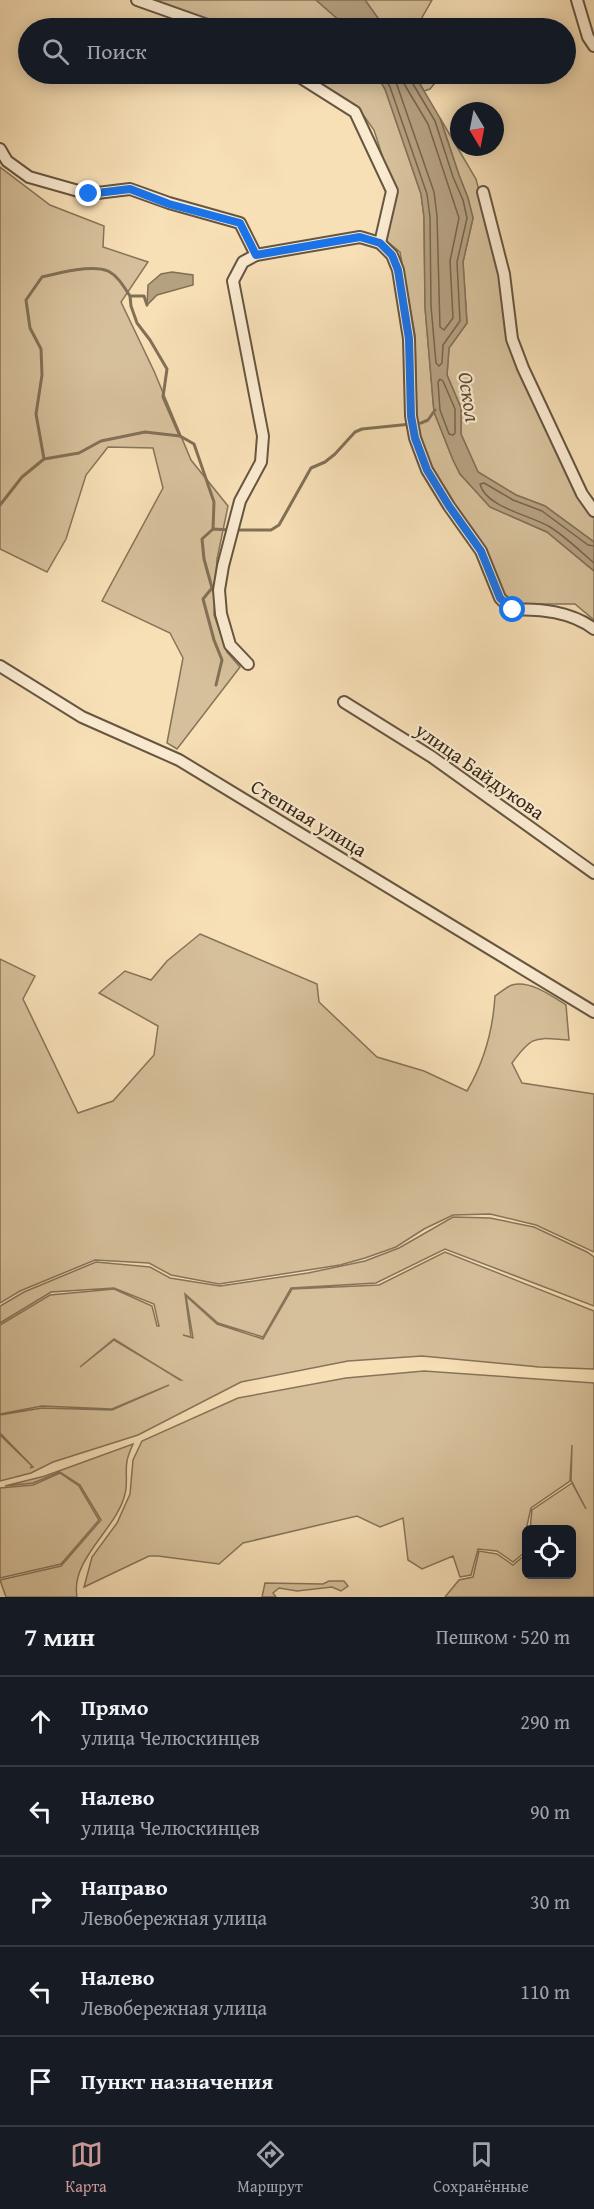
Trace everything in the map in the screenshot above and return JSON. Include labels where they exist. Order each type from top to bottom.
[{"type":"street","points":[[137,0],[188,18]]},
{"type":"street","points":[[577,0],[588,37],[594,45]]},
{"type":"street","points":[[311,84],[354,112],[392,190],[380,243]]},
{"type":"street","points":[[0,149],[7,161],[29,177],[89,194],[130,189],[169,204],[240,223],[256,255]]},
{"type":"street","points":[[483,192],[504,274],[512,339],[523,368],[582,494],[594,511]]},
{"type":"street","points":[[248,664],[230,645],[221,614],[219,590],[240,501],[261,462],[263,436],[233,281],[243,262],[256,255],[360,237],[380,243],[392,255],[398,270],[409,339],[412,421],[415,438],[427,470],[481,551],[500,598],[513,610],[530,608],[581,619],[594,629]]},
{"type":"street","name":"Степная улица","points":[[0,666],[82,717],[179,760],[594,1012]]},
{"type":"street","name":"улица Байдукова","points":[[344,702],[432,757],[594,873]]},
{"type":"shaded area","points":[[147,0],[316,0],[337,18],[199,18]]},
{"type":"shaded area","points":[[365,0],[432,0],[422,18],[378,18]]},
{"type":"shaded area","points":[[321,84],[382,84],[385,89],[421,194],[424,217],[425,307],[434,412],[453,460],[460,474],[490,507],[547,532],[594,571],[594,620],[575,604],[520,604],[504,596],[431,466],[417,434],[415,335],[400,252],[384,239],[394,192],[374,130],[357,106]]},
{"type":"shaded area","points":[[420,84],[434,84],[430,89],[424,91]]},
{"type":"shaded area","points":[[440,118],[450,135],[450,148]]},
{"type":"shaded area","points":[[453,156],[462,156],[476,179],[500,271],[509,343],[578,496],[594,517],[594,542],[545,506],[516,495],[478,472],[461,434],[461,408],[447,375],[449,348],[467,323],[463,262],[473,218]]},
{"type":"shaded area","points":[[0,167],[50,205],[104,226],[103,247],[148,262],[121,302],[154,371],[191,460],[228,506],[217,559],[214,615],[227,652],[240,667],[177,749],[167,743],[183,658],[170,633],[102,601],[163,488],[153,448],[108,447],[86,475],[66,539],[47,572],[0,549]]},
{"type":"shaded area","points":[[200,934],[317,984],[319,1002],[377,1057],[424,1071],[467,1091],[487,1045],[495,996],[512,985],[519,984],[540,990],[566,1005],[569,1040],[542,1039],[530,1042],[512,1063],[522,1083],[594,1094],[594,1252],[536,1225],[490,1214],[453,1215],[424,1229],[396,1247],[340,1265],[219,1284],[171,1275],[149,1263],[95,1260],[20,1291],[0,1303],[0,959],[35,976],[23,999],[78,1113],[113,1101],[154,1055],[158,1026],[99,993],[125,971],[151,980],[167,961]]},
{"type":"shaded area","points":[[453,1217],[490,1218],[534,1227],[594,1257],[594,1306],[445,1249],[376,1283],[291,1288],[263,1337],[218,1323],[185,1294],[191,1337],[183,1335],[193,1338],[186,1296],[217,1324],[263,1339],[292,1289],[379,1285],[445,1252],[594,1311],[594,1369],[539,1367],[422,1356],[348,1361],[241,1382],[138,1435],[53,1462],[31,1473],[0,1481],[0,1435],[32,1466],[30,1468],[33,1467],[0,1433],[0,1415],[42,1408],[112,1410],[169,1385],[112,1409],[42,1406],[0,1414],[0,1325],[50,1295],[114,1289],[152,1306],[157,1326],[159,1326],[154,1304],[114,1288],[51,1292],[0,1323],[0,1306],[24,1292],[96,1262],[150,1267],[170,1278],[220,1286],[308,1273],[365,1261],[399,1248]],"holes":[[[114,1339],[155,1365],[114,1340],[80,1367]]]},
{"type":"shaded area","points":[[424,1371],[594,1383],[594,1597],[445,1597],[459,1580],[473,1577],[479,1551],[497,1554],[513,1565],[522,1557],[522,1579],[576,1579],[576,1525],[530,1525],[532,1510],[572,1483],[586,1509],[571,1480],[572,1445],[570,1481],[531,1508],[527,1525],[522,1525],[522,1554],[513,1562],[497,1551],[478,1549],[471,1575],[460,1577],[453,1556],[422,1569],[408,1560],[403,1518],[380,1527],[357,1516],[243,1543],[219,1564],[149,1556],[84,1587],[92,1557],[117,1523],[130,1494],[133,1460],[142,1441],[238,1398],[346,1378]]},
{"type":"shaded area","points":[[133,1444],[127,1461],[125,1494],[113,1520],[80,1570],[77,1597],[6,1597],[0,1580],[61,1566],[101,1520],[80,1485],[60,1472],[33,1483],[5,1486],[45,1476]]},
{"type":"shaded area","points":[[60,1473],[79,1486],[99,1520],[61,1564],[0,1578],[0,1488],[33,1485]]},
{"type":"shaded area","points":[[329,1581],[344,1581],[348,1586],[341,1591],[332,1587],[297,1591],[279,1588],[273,1593],[276,1597],[262,1597],[265,1583],[323,1584]]},
{"type":"water","points":[[316,0],[365,0],[378,18],[337,18]]},
{"type":"water","points":[[382,84],[420,84],[440,118],[450,148],[450,156],[453,156],[473,218],[463,262],[467,323],[449,348],[447,375],[461,408],[461,434],[478,472],[516,495],[545,506],[594,542],[594,571],[547,532],[490,507],[460,474],[453,460],[434,412],[425,307],[424,217],[421,194]]},
{"type":"water","points":[[172,272],[193,275],[193,285],[157,295],[147,305],[148,285],[161,274]]},
{"type":"waterway","points":[[44,459],[36,414],[42,375],[41,349],[30,328],[26,300],[42,277],[93,268],[112,273],[130,296]]},
{"type":"waterway","points":[[147,305],[144,296],[130,296],[137,323],[167,369],[163,397],[180,436]]},
{"type":"waterway","points":[[236,530],[271,530],[279,525],[311,468],[325,462],[335,454],[355,432],[362,429],[421,423],[428,420],[435,410]]},
{"type":"waterway","points":[[0,505],[22,477],[44,459],[79,453],[101,441],[145,432],[180,436],[194,444],[214,502],[213,529]]},
{"type":"waterway","points":[[216,685],[222,660],[203,599],[212,588],[204,559],[202,539],[213,529],[230,530]]},
{"type":"route","points":[[89,194],[130,189],[169,204],[240,223],[256,255],[360,237],[380,243],[392,255],[398,270],[409,339],[411,416],[415,438],[427,470],[481,551],[500,598],[513,610]]},
{"type":"water label","name":"Оскол","points":[[469,397]]}]
